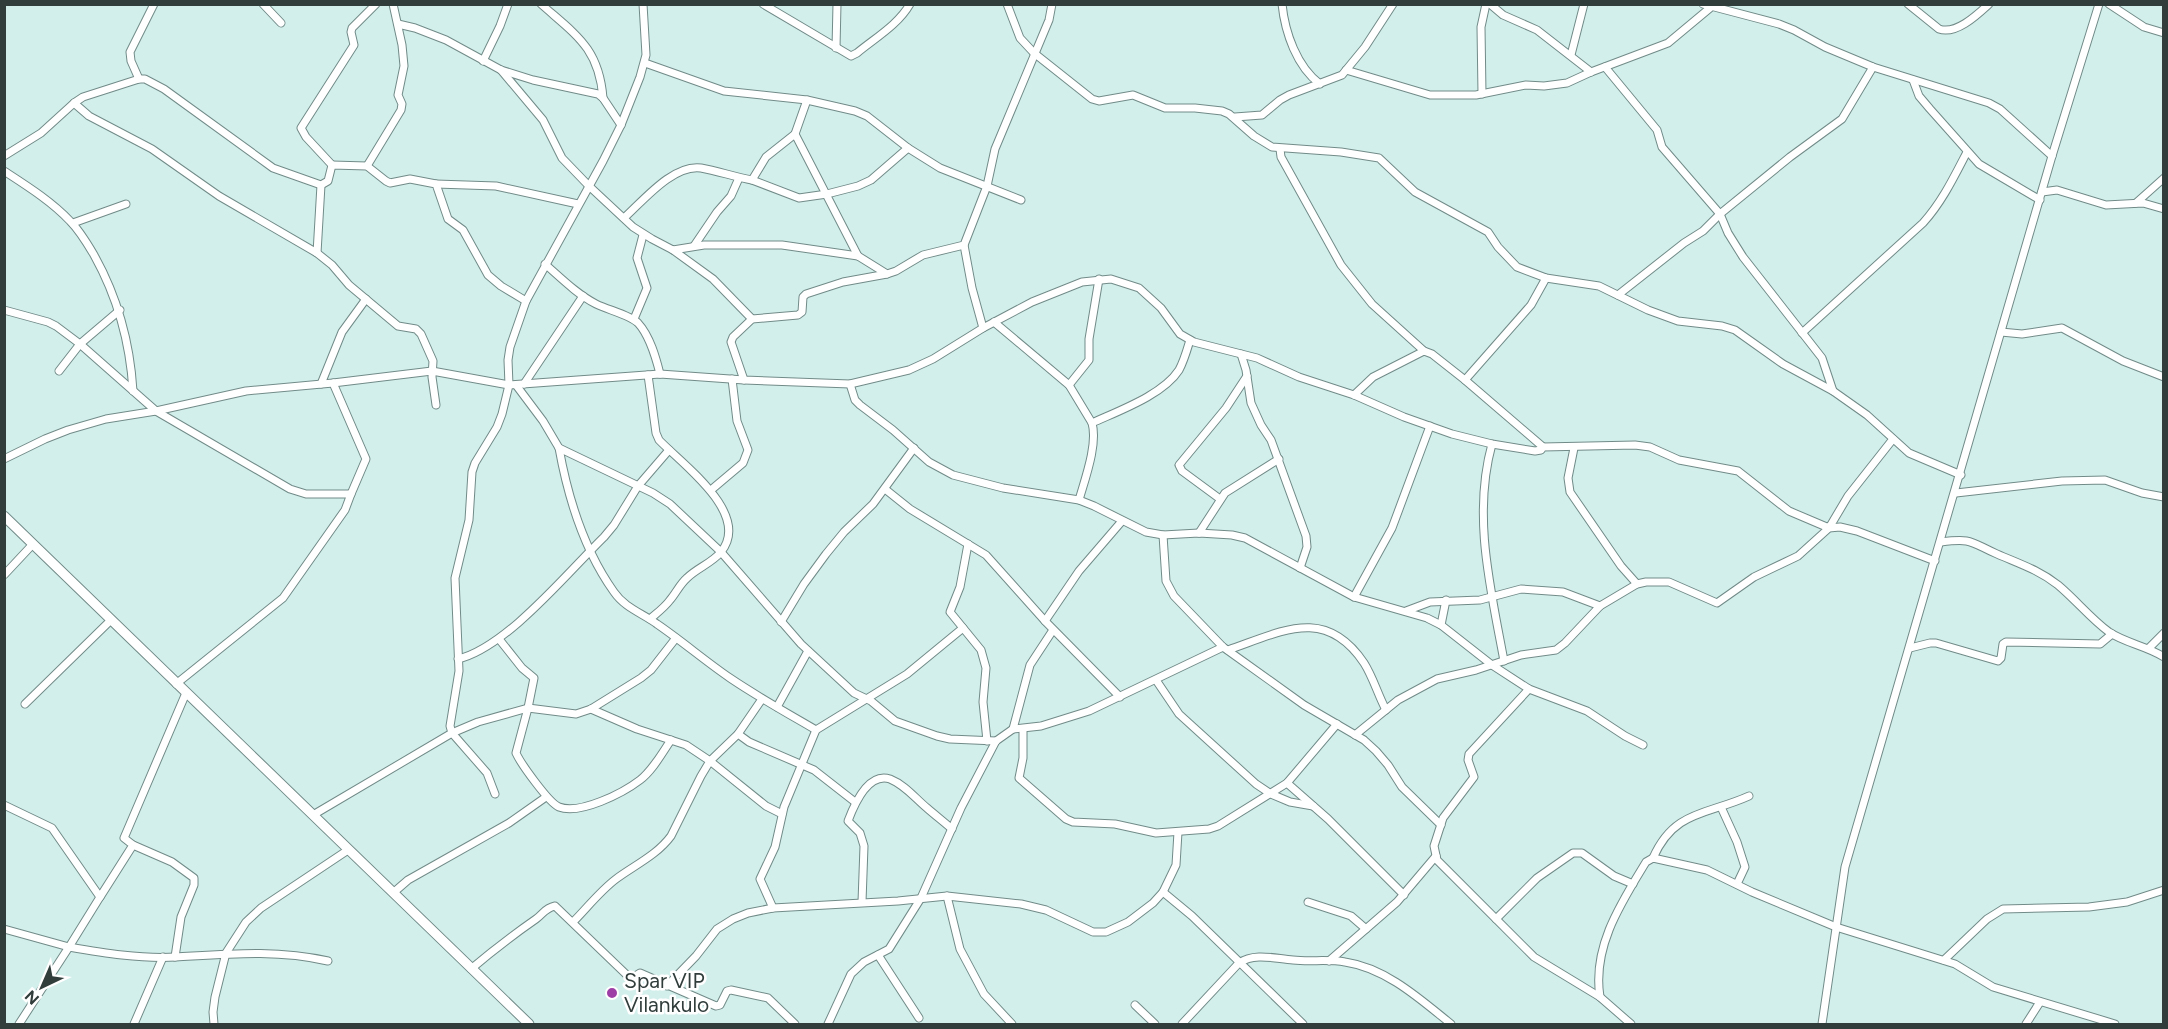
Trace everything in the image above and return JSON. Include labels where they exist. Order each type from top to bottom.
[{"type":"main road","points":[[4,516],[529,1024]]},
{"type":"street","points":[[139,79],[131,61],[130,52],[154,4]]},
{"type":"street","points":[[263,4],[281,23]]},
{"type":"street","points":[[376,4],[352,28],[354,45],[301,128],[306,137],[332,165],[367,166],[386,182],[410,179],[436,184],[496,186],[578,204]]},
{"type":"street","points":[[367,166],[402,105],[398,94],[404,66],[393,4]]},
{"type":"street","points":[[483,61],[508,4]]},
{"type":"street","points":[[541,4],[578,37],[588,50],[602,77],[603,98]]},
{"type":"street","points":[[643,4],[645,63],[621,125],[526,300],[510,347],[508,360],[516,385],[543,421],[559,448],[567,488],[590,551],[614,592],[631,608],[650,619],[730,678],[816,730]]},
{"type":"street","points":[[763,4],[851,56],[896,22],[907,5]]},
{"type":"street","points":[[836,48],[837,4]]},
{"type":"street","points":[[1006,4],[1020,38],[1034,53],[1095,101],[1133,95],[1160,107],[1222,111],[1234,117],[1254,136],[1272,147],[1341,152],[1379,158],[1414,192],[1488,232],[1498,247],[1517,267],[1546,278],[1586,283],[1678,321],[1722,326],[1735,330],[1783,364],[1833,391],[1918,458],[1961,475]]},
{"type":"street","points":[[983,328],[964,245],[987,186],[995,149],[1049,20],[1052,4]]},
{"type":"street","points":[[1282,4],[1283,18],[1303,68],[1320,84]]},
{"type":"street","points":[[1234,117],[1262,115],[1280,100],[1342,75],[1365,47],[1393,4]]},
{"type":"street","points":[[1482,94],[1481,27],[1488,4],[1503,15],[1537,30],[1591,72]]},
{"type":"street","points":[[1571,55],[1584,4]]},
{"type":"street","points":[[1908,4],[1939,29],[1945,31],[1953,30],[1989,4]]},
{"type":"street","points":[[1822,1024],[1845,867],[1956,493],[2052,156],[2099,4]]},
{"type":"street","points":[[2109,4],[2138,24],[2163,33]]},
{"type":"street","points":[[1346,70],[1430,95],[1465,96],[1532,85],[1567,83],[1668,43],[1706,6],[1779,24],[1873,67],[1989,102],[2000,109],[2052,156]]},
{"type":"street","points":[[398,24],[446,40],[501,70],[533,80],[598,94],[621,125]]},
{"type":"street","points":[[645,63],[724,91],[807,100],[855,111],[867,116],[908,148],[940,168],[1021,200]]},
{"type":"street","points":[[1605,67],[1657,130],[1662,147],[1720,214],[1728,233],[1743,257],[1822,358],[1833,391]]},
{"type":"street","points":[[1618,295],[1684,243],[1703,231],[1720,214],[1802,147],[1842,119],[1873,67]]},
{"type":"street","points":[[501,70],[543,120],[562,158],[589,186],[644,235],[674,250],[713,279],[752,319]]},
{"type":"street","points":[[4,156],[41,133],[74,102],[139,79],[145,79],[164,89],[273,168],[321,185]]},
{"type":"street","points":[[1913,80],[1924,103],[1979,164],[2041,196],[2057,190],[2106,205],[2143,203],[2163,209]]},
{"type":"street","points":[[752,180],[766,157],[795,134],[807,100]]},
{"type":"street","points":[[74,102],[89,116],[152,149],[219,196],[317,253],[332,265],[349,285],[398,326],[411,327],[421,334],[433,361],[436,405]]},
{"type":"street","points":[[795,134],[858,255]]},
{"type":"street","points":[[624,218],[677,171],[688,168],[700,168],[752,180],[799,198],[858,186],[871,180],[908,148]]},
{"type":"street","points":[[1280,149],[1281,157],[1341,265],[1372,304],[1424,351],[1432,354],[1465,380],[1543,447],[1643,445],[1679,460],[1738,471],[1789,511],[1829,528],[1840,527],[1857,531],[1935,561]]},
{"type":"street","points":[[1802,333],[1923,223],[1947,190],[1967,152]]},
{"type":"street","points":[[321,185],[328,180],[332,165]]},
{"type":"street","points":[[4,171],[58,209],[73,223],[100,266],[120,310],[131,360],[133,391]]},
{"type":"street","points":[[694,246],[731,196],[739,178]]},
{"type":"street","points":[[2136,203],[2163,178]]},
{"type":"street","points":[[436,184],[448,219],[463,230],[488,275],[501,286],[526,300]]},
{"type":"street","points":[[317,253],[321,185]]},
{"type":"street","points":[[73,223],[126,204]]},
{"type":"street","points":[[634,319],[646,288],[637,258],[644,235]]},
{"type":"street","points":[[674,250],[694,246],[782,245],[858,255],[886,274]]},
{"type":"street","points":[[744,380],[731,342],[732,338],[752,319],[798,315],[802,312],[803,297],[806,294],[843,282],[896,271],[923,255],[964,245]]},
{"type":"street","points":[[545,264],[583,296],[611,312],[634,319],[640,325],[651,347],[660,374]]},
{"type":"street","points":[[1465,380],[1526,312],[1546,278]]},
{"type":"street","points":[[4,459],[45,439],[106,419],[156,411],[246,391],[333,383],[432,370],[516,385],[555,380],[660,374],[850,384],[909,370],[933,359],[983,328],[1032,302],[1082,282],[1099,279],[1111,279],[1139,288],[1161,308],[1180,334],[1190,340],[1241,354],[1354,395],[1430,426],[1492,444],[1535,451],[1543,447]]},
{"type":"street","points":[[1069,385],[1089,360],[1089,339],[1099,279]]},
{"type":"street","points":[[495,794],[487,773],[452,733],[450,721],[459,671],[455,578],[469,520],[472,472],[497,427],[516,385],[583,296]]},
{"type":"street","points":[[321,384],[342,332],[366,299]]},
{"type":"street","points":[[4,310],[48,322],[80,344],[156,411],[290,489],[306,494],[351,494]]},
{"type":"street","points":[[59,371],[80,344],[120,310]]},
{"type":"street","points":[[994,322],[1069,385],[1092,423],[1093,441],[1089,465],[1078,500]]},
{"type":"street","points":[[2001,332],[2022,334],[2062,328],[2123,361],[2163,377]]},
{"type":"street","points":[[1092,423],[1146,397],[1168,382],[1181,368],[1190,340]]},
{"type":"street","points":[[1354,395],[1373,377],[1424,351]]},
{"type":"street","points":[[1241,354],[1251,403],[1279,459],[1307,541],[1300,568]]},
{"type":"street","points":[[648,375],[656,433],[669,450],[711,490],[725,512],[728,525],[728,535],[721,552],[689,575],[665,606],[650,619]]},
{"type":"street","points":[[1220,499],[1182,471],[1179,465],[1226,408],[1247,376]]},
{"type":"street","points":[[711,490],[743,463],[748,450],[736,414],[732,379]]},
{"type":"street","points":[[176,684],[283,598],[345,510],[366,459],[333,383]]},
{"type":"street","points":[[850,384],[855,400],[860,405],[939,469],[1003,488],[1078,500],[1146,532],[1163,535],[1199,533],[1245,538],[1354,597],[1406,611],[1441,625],[1492,665],[1530,688],[1587,711],[1643,745]]},
{"type":"street","points":[[1354,597],[1392,528],[1430,426]]},
{"type":"street","points":[[1355,735],[1405,696],[1437,679],[1521,655],[1556,650],[1600,606],[1637,584],[1669,582],[1717,603],[1754,577],[1798,556],[1829,528],[1848,496],[1893,439]]},
{"type":"street","points":[[1492,444],[1485,470],[1483,540],[1504,661]]},
{"type":"street","points":[[559,448],[670,504],[721,552],[808,651],[854,693],[867,699],[895,721],[950,740],[996,741]]},
{"type":"street","points":[[781,622],[804,584],[837,539],[873,504],[914,448]]},
{"type":"street","points":[[1574,448],[1568,478],[1570,492],[1621,566],[1637,584]]},
{"type":"street","points":[[458,659],[471,656],[499,639],[590,551],[614,525],[638,486],[669,450]]},
{"type":"street","points":[[1199,533],[1220,499],[1230,488],[1279,459]]},
{"type":"street","points":[[1956,493],[2105,480],[2162,498]]},
{"type":"street","points":[[885,489],[910,509],[991,560],[1008,582],[1053,630],[1120,697]]},
{"type":"street","points":[[1045,621],[1080,572],[1122,521]]},
{"type":"street","points":[[1163,535],[1166,581],[1169,589],[1226,649],[1305,705],[1355,735],[1376,751],[1402,787],[1441,825]]},
{"type":"street","points":[[1941,542],[1966,539],[2033,568],[2057,584],[2112,634],[2149,648],[2163,657]]},
{"type":"street","points":[[4,575],[33,544]]},
{"type":"street","points":[[968,544],[960,587],[950,612],[981,650],[986,669],[983,702],[987,741]]},
{"type":"street","points":[[1406,611],[1430,602],[1492,598],[1521,589],[1553,591],[1600,606]]},
{"type":"street","points":[[1441,625],[1446,600]]},
{"type":"street","points":[[25,704],[111,620]]},
{"type":"street","points":[[1013,729],[1023,730],[1075,716],[1226,649],[1286,630],[1307,626],[1316,627],[1343,640],[1364,662],[1386,710]]},
{"type":"street","points":[[773,908],[760,879],[778,838],[782,814],[816,730],[907,674],[963,628]]},
{"type":"street","points":[[828,1024],[851,974],[864,962],[889,949],[921,898],[996,741],[1013,729],[1030,665],[1053,630]]},
{"type":"street","points":[[2149,648],[2163,633]]},
{"type":"street","points":[[1910,648],[1936,643],[1998,661],[2001,658],[2003,644],[2006,642],[2100,644],[2112,634]]},
{"type":"street","points":[[313,815],[452,733],[486,719],[528,708],[576,714],[591,709],[651,670],[676,638]]},
{"type":"street","points":[[499,639],[522,668],[534,678],[516,753],[546,797],[555,805],[567,809],[607,799],[639,780],[649,771],[671,740]]},
{"type":"street","points":[[777,707],[808,651]]},
{"type":"street","points":[[1156,680],[1179,714],[1256,784],[1271,794],[1298,804],[1312,806]]},
{"type":"street","points":[[1530,688],[1469,754],[1467,760],[1474,777],[1448,810],[1434,846],[1436,856],[1534,957],[1600,997],[1628,1024]]},
{"type":"street","points":[[175,957],[181,917],[194,885],[194,878],[172,862],[133,845],[124,838],[186,693]]},
{"type":"street","points":[[573,922],[609,884],[656,853],[666,843],[710,761],[738,734],[762,699]]},
{"type":"street","points":[[591,709],[637,729],[686,746],[782,814]]},
{"type":"street","points":[[1023,730],[1023,758],[1019,778],[1066,819],[1073,822],[1115,824],[1156,833],[1209,829],[1218,826],[1287,783],[1337,724]]},
{"type":"street","points":[[738,734],[749,742],[814,770],[855,802]]},
{"type":"street","points":[[862,902],[864,846],[860,833],[848,821],[855,802],[874,781],[881,778],[889,779],[902,786],[952,829]]},
{"type":"street","points":[[1287,783],[1404,895]]},
{"type":"street","points":[[1600,997],[1599,970],[1608,931],[1633,884],[1646,862],[1653,858],[1664,836],[1682,820],[1749,796]]},
{"type":"street","points":[[393,893],[408,880],[509,823],[546,797]]},
{"type":"street","points":[[4,806],[52,828],[100,897]]},
{"type":"street","points":[[1720,807],[1737,842],[1744,867],[1737,884]]},
{"type":"street","points":[[667,986],[696,956],[717,929],[748,913],[773,908],[947,896],[1021,904],[1046,910],[1093,932],[1106,932],[1128,922],[1153,903],[1163,892],[1176,865],[1178,832]]},
{"type":"street","points":[[19,1024],[133,845]]},
{"type":"street","points":[[214,1024],[215,997],[226,953],[246,922],[261,908],[348,850]]},
{"type":"street","points":[[1496,919],[1537,878],[1573,853],[1582,853],[1614,876],[1633,884]]},
{"type":"street","points":[[1329,961],[1404,895],[1436,856]]},
{"type":"street","points":[[1653,858],[1707,870],[1836,927],[1962,967],[1993,987],[2115,1024]]},
{"type":"street","points":[[1944,960],[1987,919],[2003,909],[2089,907],[2127,902],[2163,890]]},
{"type":"street","points":[[1163,892],[1192,916],[1303,1024]]},
{"type":"street","points":[[947,896],[960,949],[984,994],[1012,1024]]},
{"type":"street","points":[[1308,902],[1351,916],[1366,929]]},
{"type":"street","points":[[471,969],[548,907],[555,906],[631,979],[640,973],[716,1006],[720,1005],[727,990],[768,998],[795,1024]]},
{"type":"street","points":[[4,929],[69,947],[125,956],[175,957],[226,953],[287,953],[328,961]]},
{"type":"street","points":[[878,955],[919,1018]]},
{"type":"street","points":[[134,1024],[163,957]]},
{"type":"street","points":[[1182,1024],[1239,963],[1246,958],[1255,957],[1302,961],[1343,961],[1379,972],[1422,1000],[1451,1024]]},
{"type":"street","points":[[2026,1024],[2040,1002]]},
{"type":"street","points":[[1135,1005],[1155,1024]]},
{"type":"place","name":"Spar VIP Vilankulo","points":[[612,993]]}]
